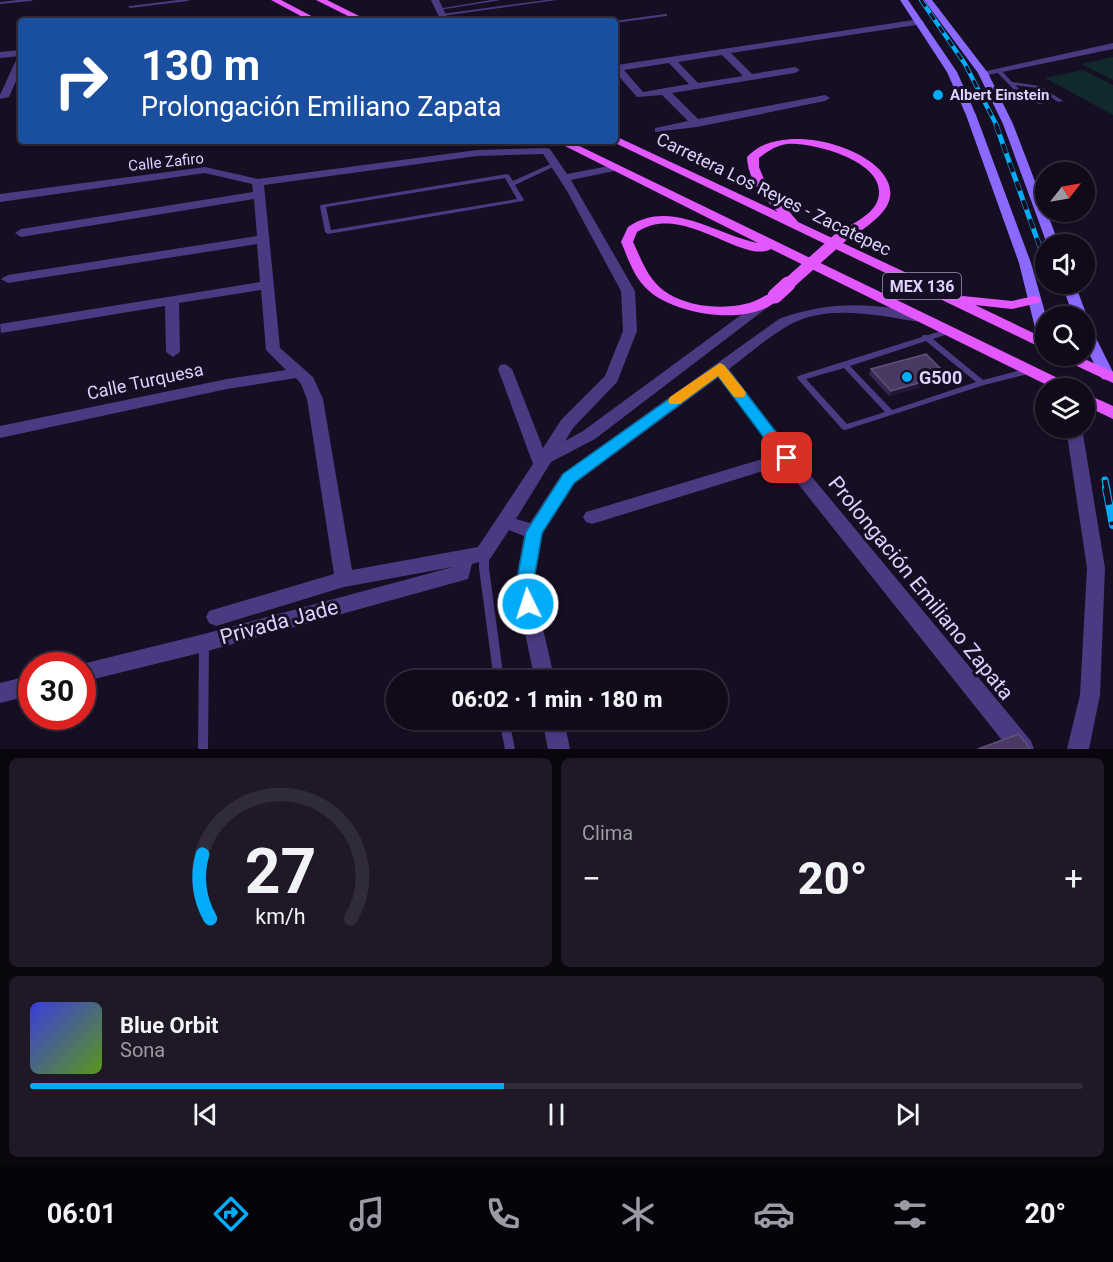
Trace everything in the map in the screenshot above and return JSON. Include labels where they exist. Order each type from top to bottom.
[{"type":"main road","points":[[274,0],[310,18]]},
{"type":"main road","points":[[320,0],[358,18]]},
{"type":"main road","points":[[904,0],[952,72],[971,115],[1024,263],[1036,306]]},
{"type":"main road","points":[[928,0],[983,73],[1008,124],[1049,234]]},
{"type":"main road","name":"Carretera Los Reyes - Zacatepec","points":[[618,141],[1035,340]]},
{"type":"main road","points":[[782,251],[745,244],[698,225],[671,220],[643,224],[631,231],[627,238],[649,284],[670,299],[694,307],[734,310],[770,300],[842,236],[872,216],[882,204],[886,192],[880,178],[861,160],[835,148],[801,141],[771,144],[753,157],[755,172],[766,192],[800,227]]},
{"type":"main road","name":"MEX 136","points":[[566,144],[1044,378]]},
{"type":"main road","points":[[945,297],[997,305],[1012,305],[1034,300]]},
{"type":"main road","points":[[1095,348],[1110,376]]},
{"type":"main road","points":[[1088,366],[1110,376]]},
{"type":"main road","points":[[1095,404],[1113,413]]},
{"type":"street","points":[[618,68],[920,22]]},
{"type":"street","points":[[983,73],[1113,46]]},
{"type":"street","points":[[724,52],[750,77]]},
{"type":"street","points":[[0,55],[18,53]]},
{"type":"street","points":[[671,60],[696,86]]},
{"type":"street","points":[[4,97],[18,67]]},
{"type":"street","points":[[618,69],[641,95],[795,70]]},
{"type":"street","points":[[664,91],[697,124]]},
{"type":"street","points":[[659,130],[825,98]]},
{"type":"street","name":"Calle Zafiro","points":[[477,153],[503,144]]},
{"type":"street","points":[[216,617],[344,579],[484,554],[567,424],[612,378],[630,331],[628,291],[555,164],[549,146]]},
{"type":"street","name":"Calle Zafiro","points":[[0,198],[205,170],[258,189],[477,153],[549,146]]},
{"type":"street","points":[[564,178],[614,168]]},
{"type":"street","points":[[21,233],[258,189],[273,350],[308,381],[315,399],[344,579]]},
{"type":"street","points":[[8,279],[262,239]]},
{"type":"street","points":[[1,328],[266,285]]},
{"type":"street","points":[[172,300],[172,352]]},
{"type":"street","points":[[543,461],[589,435],[770,300]]},
{"type":"street","points":[[542,670],[524,585],[534,532],[568,478],[784,322],[825,308],[844,308],[921,318]]},
{"type":"street","name":"Prolongación Emiliano Zapata","points":[[720,368],[787,458],[1023,749]]},
{"type":"street","points":[[505,369],[543,461]]},
{"type":"street","name":"Calle Turquesa","points":[[0,434],[227,384],[298,373]]},
{"type":"street","points":[[1076,438],[1096,568],[1090,695],[1078,749]]},
{"type":"street","points":[[592,517],[787,458]]},
{"type":"street","points":[[505,522],[534,532]]},
{"type":"street","name":"Privada Jade","points":[[96,670],[204,643],[461,573],[464,558]]},
{"type":"street","points":[[0,693],[18,688]]},
{"type":"street","points":[[555,730],[559,749]]},
{"type":"lane","points":[[0,3],[32,0]]},
{"type":"lane","points":[[130,8],[188,0]]},
{"type":"lane","points":[[440,11],[498,0]]},
{"type":"lane","points":[[440,11],[555,0]]},
{"type":"lane","points":[[618,22],[665,15]]},
{"type":"lane","points":[[998,69],[1017,90],[1041,103]]},
{"type":"lane","points":[[1011,83],[1038,87],[1060,100]]},
{"type":"lane","points":[[512,184],[555,164]]},
{"type":"lane","points":[[507,176],[512,184],[521,200],[328,232],[323,206],[507,176]]},
{"type":"lane","points":[[948,331],[801,378],[845,427],[982,383],[1029,371]]},
{"type":"lane","points":[[926,337],[982,383]]},
{"type":"lane","points":[[845,365],[891,413]]},
{"type":"lane","points":[[484,554],[498,670]]},
{"type":"lane","points":[[202,749],[204,643]]},
{"type":"lane","points":[[506,730],[510,749]]},
{"type":"green space","points":[[1113,57],[1113,80],[1081,64]]},
{"type":"green space","points":[[1083,70],[1113,85],[1113,115],[1045,78]]},
{"type":"building","name":"G500","points":[[926,354],[947,375],[891,391],[871,369]]},
{"type":"building","points":[[1019,734],[1030,749],[978,749]]},
{"type":"railway","points":[[921,0],[965,64],[997,126]]},
{"type":"railway","points":[[996,125],[1035,234]]},
{"type":"railway","points":[[1105,480],[1107,490]]},
{"type":"railway","points":[[1106,488],[1113,525]]},
{"type":"slow traffic","points":[[675,401],[720,368],[739,393]]},
{"type":"place","name":"Albert Einstein","points":[[938,95]]},
{"type":"place","name":"G500","points":[[907,377]]},
{"type":"route","points":[[528,604],[524,585],[534,532],[568,478],[720,368],[787,458]]}]
